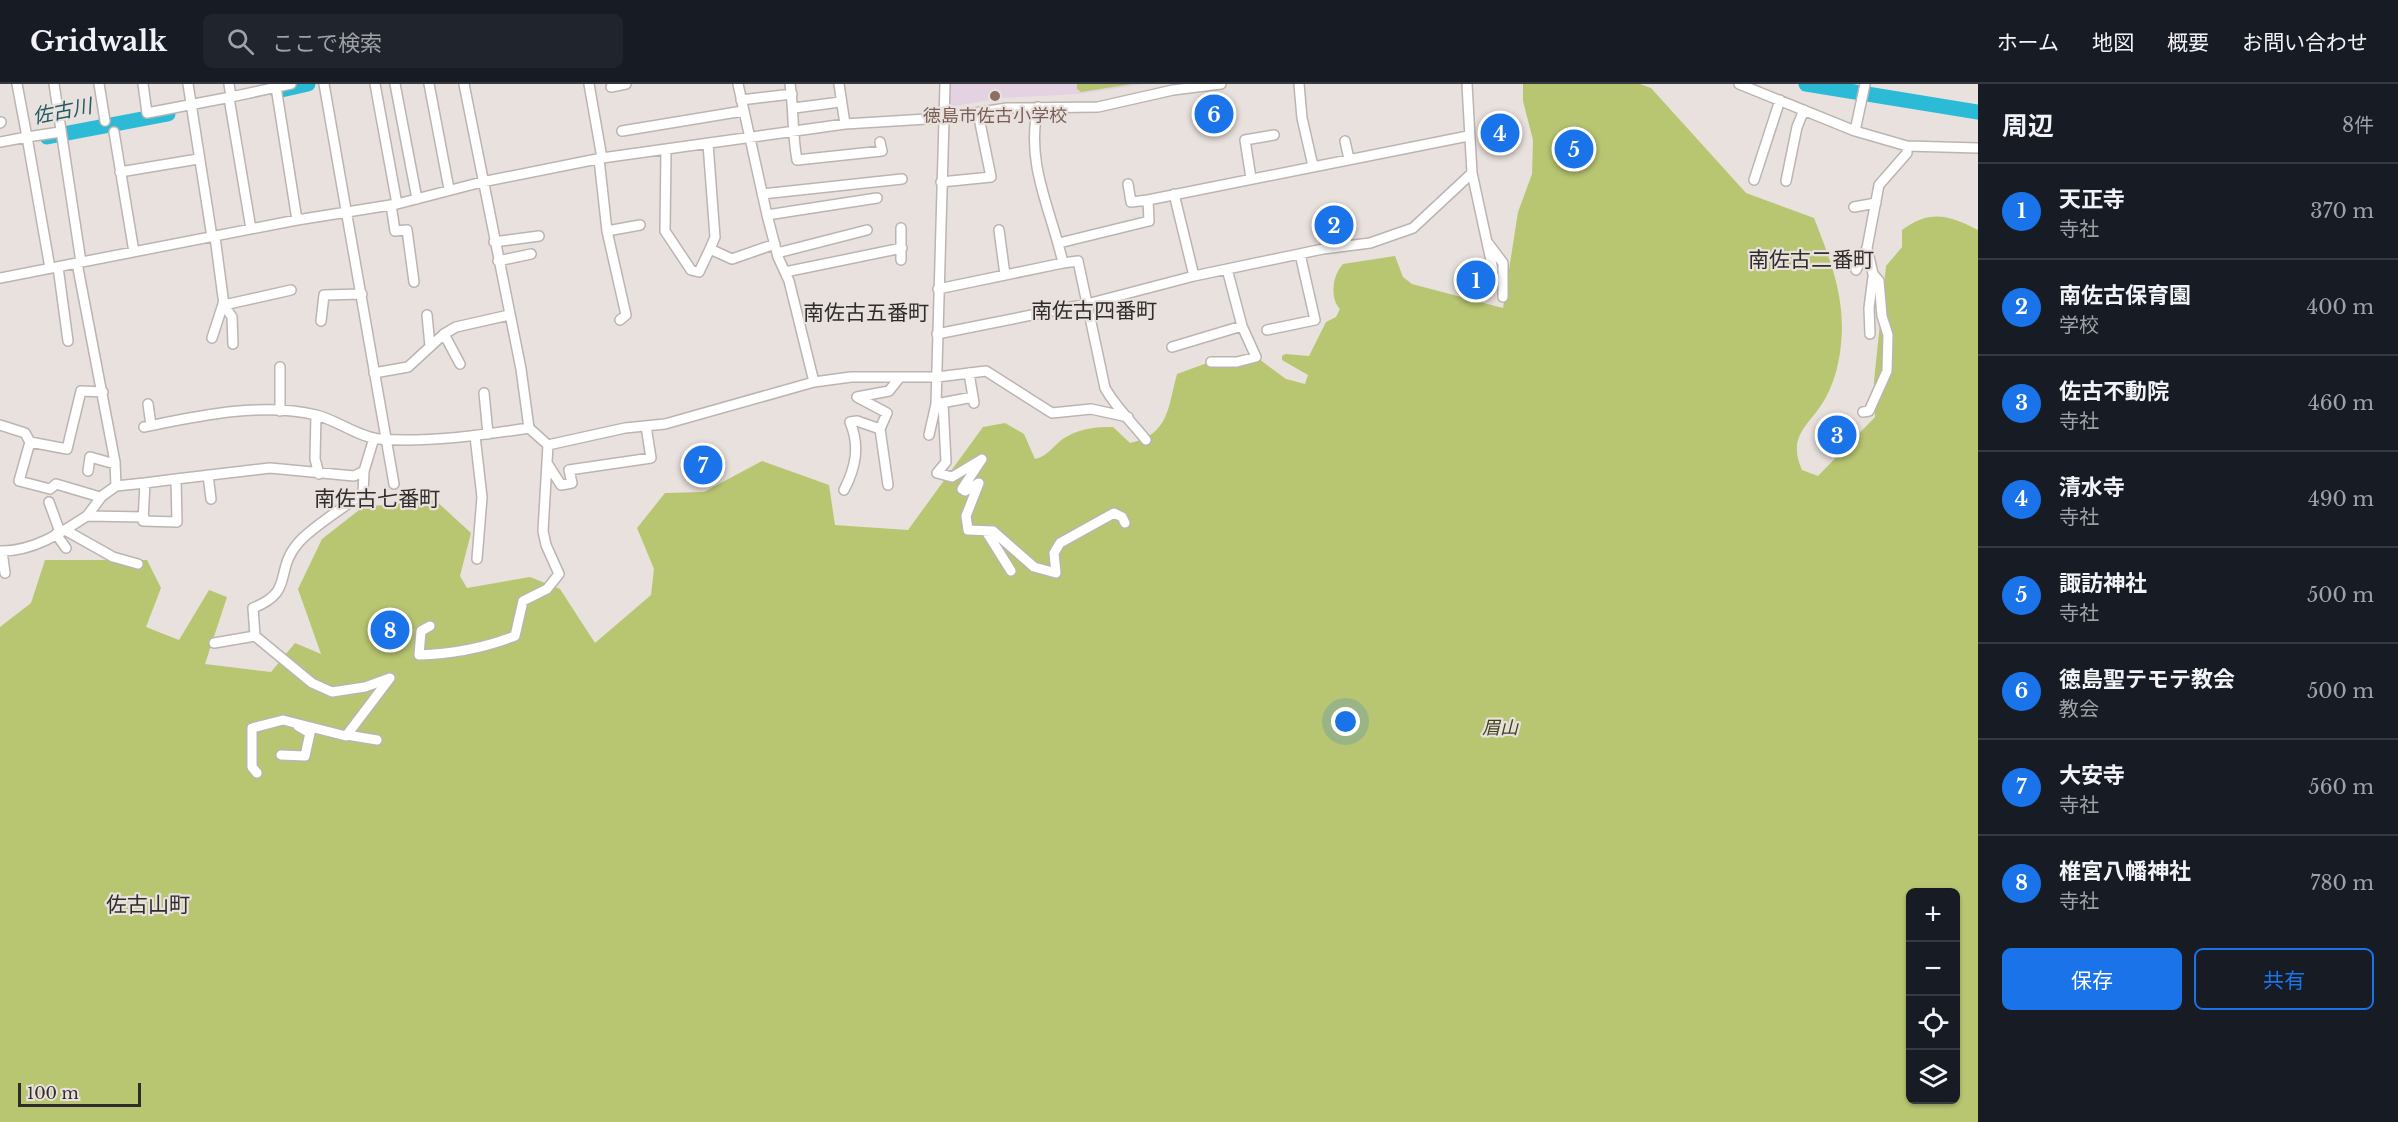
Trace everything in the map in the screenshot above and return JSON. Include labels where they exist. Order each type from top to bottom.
[{"type":"street","points":[[17,84],[68,341]]},
{"type":"street","points":[[54,84],[79,263],[115,464],[116,486]]},
{"type":"street","points":[[99,84],[105,121]]},
{"type":"street","points":[[143,84],[147,113],[191,108],[291,84]]},
{"type":"street","points":[[188,84],[198,159],[214,237],[224,303],[232,317],[233,344]]},
{"type":"street","points":[[229,84],[251,229]]},
{"type":"street","points":[[324,84],[394,484]]},
{"type":"street","points":[[375,84],[394,204],[395,231],[406,230],[414,282]]},
{"type":"street","points":[[395,84],[417,199]]},
{"type":"street","points":[[429,84],[449,189]]},
{"type":"street","points":[[464,84],[529,428],[548,445]]},
{"type":"street","points":[[589,84],[600,159],[607,231],[626,315],[620,320]]},
{"type":"street","points":[[611,87],[626,84]]},
{"type":"street","points":[[738,84],[767,215],[785,272],[814,382]]},
{"type":"street","points":[[741,100],[801,84]]},
{"type":"street","points":[[839,84],[844,124]]},
{"type":"street","points":[[945,84],[937,378],[946,462],[937,473],[952,477],[982,459],[962,489],[965,491],[979,483],[966,516],[968,530],[993,531],[1034,567],[1056,573],[1054,553],[1060,543],[1114,513],[1122,517],[1125,523]]},
{"type":"street","points":[[0,278],[297,220],[394,204],[449,189],[600,159],[844,124],[943,118],[1007,108],[1090,108],[1173,90],[1221,84]]},
{"type":"street","points":[[1299,84],[1302,118],[1313,166]]},
{"type":"street","points":[[1467,84],[1468,136],[1472,173],[1493,270]]},
{"type":"street","points":[[1739,84],[1855,131],[1907,146],[1978,148]]},
{"type":"street","points":[[791,88],[794,108],[792,130],[796,160],[882,151],[880,142]]},
{"type":"street","points":[[273,89],[297,220]]},
{"type":"street","points":[[1855,131],[1864,90]]},
{"type":"street","points":[[1754,180],[1780,100]]},
{"type":"street","points":[[794,108],[840,102]]},
{"type":"street","points":[[1038,107],[1032,133],[1036,164],[1063,263]]},
{"type":"street","points":[[1786,181],[1797,127],[1804,110]]},
{"type":"street","points":[[622,131],[743,111]]},
{"type":"street","points":[[941,182],[991,177],[978,113]]},
{"type":"street","points":[[114,132],[134,252]]},
{"type":"street","points":[[1251,178],[1245,140],[1269,133]]},
{"type":"street","points":[[0,142],[61,134]]},
{"type":"street","points":[[1128,184],[1131,202],[1148,200],[1468,136]]},
{"type":"street","points":[[1345,141],[1349,159]]},
{"type":"street","points":[[666,151],[665,231],[691,270],[699,272],[715,237],[708,144]]},
{"type":"street","points":[[1856,270],[1867,248],[1879,185],[1907,153],[1907,146]]},
{"type":"street","points":[[120,172],[198,159]]},
{"type":"street","points":[[938,333],[1087,304],[1227,269],[1370,243],[1413,228],[1472,173]]},
{"type":"street","points":[[762,194],[902,179]]},
{"type":"street","points":[[1174,194],[1194,276]]},
{"type":"street","points":[[767,215],[877,198]]},
{"type":"street","points":[[1059,243],[1149,221],[1148,200]]},
{"type":"street","points":[[1854,207],[1875,203]]},
{"type":"street","points":[[607,231],[640,225]]},
{"type":"street","points":[[901,228],[901,260]]},
{"type":"street","points":[[710,249],[732,259],[860,230]]},
{"type":"street","points":[[999,230],[1005,275]]},
{"type":"street","points":[[494,242],[539,236]]},
{"type":"street","points":[[1488,243],[1503,263],[1503,297]]},
{"type":"street","points":[[785,272],[902,248]]},
{"type":"street","points":[[1867,248],[1874,285],[1869,308],[1870,334]]},
{"type":"street","points":[[498,261],[531,254]]},
{"type":"street","points":[[1267,330],[1315,320],[1300,254]]},
{"type":"street","points":[[938,289],[1078,261],[1105,388],[1116,407],[1128,417],[1146,440]]},
{"type":"street","points":[[1211,362],[1237,362],[1256,357],[1242,326],[1227,269]]},
{"type":"street","points":[[1863,412],[1869,411],[1887,371],[1888,335],[1882,316],[1879,281],[1873,274]]},
{"type":"street","points":[[224,303],[291,290]]},
{"type":"street","points":[[321,321],[324,295],[362,294]]},
{"type":"street","points":[[212,338],[224,303]]},
{"type":"street","points":[[427,315],[430,346]]},
{"type":"street","points":[[374,373],[408,367],[444,334],[456,327],[509,315]]},
{"type":"street","points":[[1172,347],[1242,326]]},
{"type":"street","points":[[444,334],[460,364]]},
{"type":"street","points":[[280,367],[280,411]]},
{"type":"street","points":[[548,445],[625,428],[673,422],[814,382],[851,377],[937,378],[986,371],[1052,413],[1091,409],[1128,417]]},
{"type":"street","points":[[939,404],[974,400],[969,373]]},
{"type":"street","points":[[888,485],[880,429],[887,413],[857,396],[889,392],[900,377]]},
{"type":"street","points":[[30,442],[67,449],[81,391],[103,392]]},
{"type":"street","points":[[484,393],[488,434]]},
{"type":"street","points":[[148,404],[148,426],[195,417],[280,411],[316,415],[374,438],[386,439],[475,436],[529,428]]},
{"type":"street","points":[[929,435],[939,404]]},
{"type":"street","points":[[316,415],[315,459],[319,474]]},
{"type":"street","points":[[844,490],[854,470],[856,437],[850,422],[857,421],[880,429]]},
{"type":"street","points":[[0,425],[25,433],[30,442],[19,481],[50,489],[56,484],[100,497]]},
{"type":"street","points":[[547,463],[561,485],[572,483],[569,471],[651,458],[646,426]]},
{"type":"street","points":[[475,436],[482,497],[477,559]]},
{"type":"street","points":[[347,735],[390,678],[365,687],[332,692],[312,683],[255,636],[253,608],[272,600],[278,592],[287,559],[300,541],[363,493],[364,471],[374,438]]},
{"type":"street","points":[[430,626],[421,631],[419,655],[448,655],[515,636],[523,601],[547,589],[559,574],[546,545],[543,531],[548,445]]},
{"type":"street","points":[[88,471],[90,458],[115,464]]},
{"type":"street","points":[[5,573],[1,551],[15,552],[61,532],[87,516],[100,497],[116,486],[270,468],[354,476],[364,471]]},
{"type":"street","points":[[208,475],[211,499]]},
{"type":"street","points":[[145,483],[143,521],[177,522],[176,479]]},
{"type":"street","points":[[49,502],[66,548]]},
{"type":"street","points":[[87,516],[144,517]]},
{"type":"street","points":[[986,531],[1011,571]]},
{"type":"street","points":[[61,532],[112,556],[138,564]]},
{"type":"street","points":[[214,643],[255,636]]},
{"type":"street","points":[[257,773],[252,767],[252,728],[282,720],[376,740]]},
{"type":"street","points":[[281,755],[305,756],[310,734],[293,723]]},
{"type":"shaded area","name":"徳島市佐古小学校","points":[[949,84],[1145,84],[1080,94],[1003,98],[948,107]]},
{"type":"green space","points":[[1077,84],[1132,84],[1081,92],[1077,89]]},
{"type":"green space","name":"眉山","points":[[1523,84],[1640,84],[1651,88],[1746,193],[1814,218],[1835,279],[1842,327],[1840,356],[1833,382],[1822,404],[1803,429],[1797,446],[1802,470],[1818,476],[1875,417],[1874,381],[1886,266],[1902,247],[1902,230],[1922,219],[1940,216],[1978,230],[1978,1122],[0,1122],[0,627],[31,603],[45,560],[147,560],[161,588],[146,627],[179,640],[209,590],[227,597],[205,664],[271,672],[295,643],[321,654],[298,589],[322,539],[363,507],[435,500],[471,533],[460,576],[467,588],[530,577],[560,589],[595,643],[651,595],[654,569],[637,528],[665,493],[704,492],[762,461],[829,485],[835,525],[908,530],[983,427],[1005,423],[1024,434],[1035,459],[1044,455],[1066,437],[1089,429],[1113,427],[1130,443],[1143,439],[1153,433],[1165,418],[1177,374],[1207,363],[1259,359],[1286,379],[1305,384],[1308,375],[1282,360],[1282,356],[1285,354],[1309,356],[1326,322],[1336,317],[1340,309],[1333,293],[1337,274],[1343,264],[1395,256],[1403,277],[1412,284],[1503,308],[1518,212],[1532,174],[1533,140],[1523,101]]},
{"type":"waterway","name":"佐古川","points":[[277,91],[308,84]]},
{"type":"waterway","name":"佐古川","points":[[1806,84],[1978,112]]},
{"type":"waterway","name":"佐古川","points":[[47,137],[168,114]]},
{"type":"place","name":"徳島市佐古小学校","points":[[995,96]]},
{"type":"place","name":"徳島聖テモテ教会","points":[[1214,114]]},
{"type":"place","name":"清水寺","points":[[1500,133]]},
{"type":"place","name":"諏訪神社","points":[[1574,149]]},
{"type":"place","name":"南佐古保育園","points":[[1334,225]]},
{"type":"place","name":"天正寺","points":[[1476,280]]},
{"type":"place","name":"佐古不動院","points":[[1837,435]]},
{"type":"place","name":"大安寺","points":[[703,465]]},
{"type":"place","name":"椎宮八幡神社","points":[[390,630]]},
{"type":"district","name":"南佐古二番町","points":[[1811,260]]},
{"type":"district","name":"南佐古四番町","points":[[1094,311]]},
{"type":"district","name":"南佐古五番町","points":[[866,313]]},
{"type":"district","name":"南佐古七番町","points":[[377,499]]},
{"type":"district","name":"佐古山町","points":[[148,905]]}]
